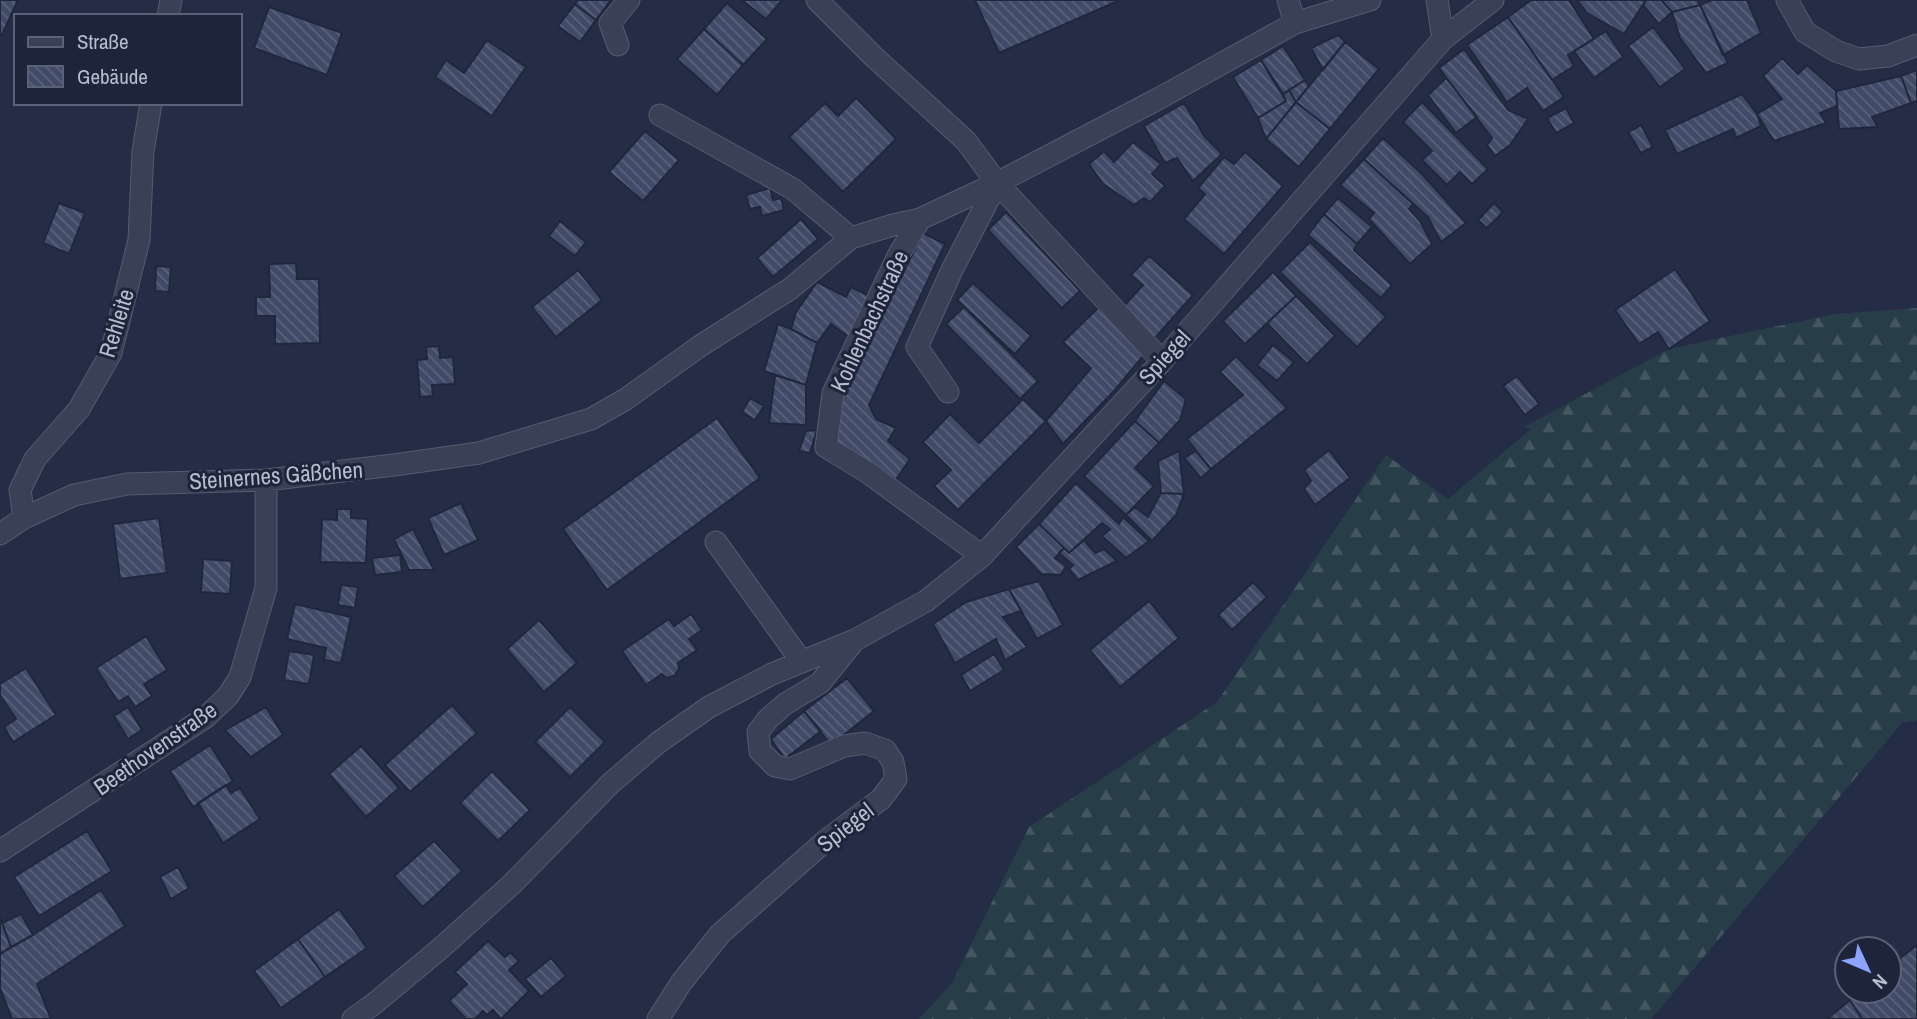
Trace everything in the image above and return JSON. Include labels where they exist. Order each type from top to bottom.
[{"type":"street","points":[[618,45],[610,23],[629,0]]},
{"type":"street","points":[[817,0],[873,56],[966,141],[997,183],[1162,361]]},
{"type":"street","points":[[1288,0],[1295,23]]},
{"type":"street","name":"Kohlenbachstraße","points":[[559,429],[591,419],[626,399],[701,346],[790,289],[851,238],[920,219],[997,183],[1156,100],[1295,23],[1370,0]]},
{"type":"street","points":[[1437,0],[1443,39]]},
{"type":"street","name":"Spiegel","points":[[353,1019],[442,948],[512,884],[611,783],[659,743],[709,707],[772,674],[855,640],[926,601],[982,556],[1162,361],[1443,39],[1493,0]]},
{"type":"street","points":[[1787,0],[1805,32],[1836,51],[1859,59],[1888,56],[1917,45]]},
{"type":"street","name":"Rehleite","points":[[24,518],[20,490],[30,469],[79,409],[111,353],[139,240],[143,150],[151,105]]},
{"type":"street","points":[[660,115],[793,189],[851,238]]},
{"type":"street","points":[[948,392],[917,347],[997,183]]},
{"type":"street","name":"Kohlenbachstraße","points":[[920,219],[898,256],[833,393],[826,447],[867,472],[982,556]]},
{"type":"street","name":"Steinernes Gäßchen","points":[[0,534],[24,518],[74,495],[127,484],[266,480],[394,465],[479,453],[559,429]]},
{"type":"street","name":"Beethovenstraße","points":[[0,851],[206,717],[228,696],[240,677],[266,588],[266,480]]},
{"type":"street","points":[[716,542],[802,662]]},
{"type":"street","name":"Spiegel","points":[[658,1019],[681,983],[719,934],[824,842],[881,799],[896,779],[893,762],[885,750],[865,743],[844,746],[790,769],[775,766],[760,751],[758,732],[768,719],[785,704],[820,683],[855,640]]},
{"type":"green space","points":[[1917,308],[1917,720],[1902,723],[1651,1019],[919,1019],[952,983],[1029,827],[1217,702],[1386,455],[1448,499],[1531,429],[1524,427],[1669,349],[1835,314]]},
{"type":"building","points":[[0,0],[18,0],[2,35],[0,34]]},
{"type":"building","points":[[578,0],[611,0],[596,20],[575,4]]},
{"type":"building","points":[[742,0],[782,0],[766,19]]},
{"type":"building","points":[[975,0],[1120,0],[999,53]]},
{"type":"building","points":[[1531,0],[1569,0],[1594,39],[1568,55],[1574,66],[1552,80],[1508,17]]},
{"type":"building","points":[[1577,0],[1646,0],[1624,34],[1587,13]]},
{"type":"building","points":[[1646,0],[1661,0],[1672,12],[1659,24],[1643,5]]},
{"type":"building","points":[[1661,0],[1697,0],[1700,5],[1672,12]]},
{"type":"building","points":[[1712,0],[1747,0],[1761,33],[1723,55],[1700,5]]},
{"type":"building","points":[[727,3],[767,39],[743,65],[704,29]]},
{"type":"building","points":[[575,4],[596,20],[580,42],[558,26]]},
{"type":"building","points":[[1700,5],[1728,63],[1706,73],[1680,38],[1672,12]]},
{"type":"building","points":[[269,7],[342,33],[327,75],[254,48]]},
{"type":"building","points":[[1508,17],[1564,97],[1543,111],[1527,88],[1507,102],[1467,45]]},
{"type":"building","points":[[1653,27],[1685,69],[1660,87],[1628,46]]},
{"type":"building","points":[[704,29],[743,65],[717,95],[677,59]]},
{"type":"building","points":[[1606,31],[1623,57],[1594,78],[1574,51]]},
{"type":"building","points":[[1338,35],[1345,42],[1323,70],[1311,48]]},
{"type":"building","points":[[487,40],[526,67],[492,116],[435,77],[446,60],[464,73]]},
{"type":"building","points":[[1345,42],[1379,69],[1330,129],[1296,102]]},
{"type":"building","points":[[1283,46],[1305,80],[1283,94],[1261,60]]},
{"type":"building","points":[[1464,49],[1508,110],[1528,119],[1510,145],[1495,156],[1487,145],[1492,138],[1439,68]]},
{"type":"building","points":[[1782,58],[1798,74],[1807,65],[1836,91],[1837,106],[1820,113],[1826,123],[1774,141],[1757,114],[1782,99],[1763,76]]},
{"type":"building","points":[[1261,60],[1286,101],[1258,118],[1233,77]]},
{"type":"building","points":[[1917,70],[1917,101],[1911,103],[1901,76]]},
{"type":"building","points":[[1901,76],[1911,103],[1872,117],[1878,127],[1839,129],[1836,91]]},
{"type":"building","points":[[1446,78],[1477,117],[1456,133],[1428,95]]},
{"type":"building","points":[[1305,80],[1309,86],[1296,102],[1289,90]]},
{"type":"building","points":[[1289,90],[1296,102],[1266,139],[1258,118],[1286,101],[1283,94]]},
{"type":"building","points":[[1742,94],[1757,114],[1761,126],[1736,138],[1733,129],[1677,154],[1665,130]]},
{"type":"building","points":[[856,98],[896,139],[843,192],[789,137],[825,103],[838,116]]},
{"type":"building","points":[[1296,102],[1330,129],[1299,167],[1266,139]]},
{"type":"building","points":[[1422,102],[1488,169],[1472,184],[1460,172],[1447,185],[1422,160],[1432,151],[1403,122]]},
{"type":"building","points":[[1184,103],[1205,137],[1222,154],[1193,181],[1177,158],[1165,163],[1144,126]]},
{"type":"building","points":[[1566,108],[1574,123],[1556,133],[1547,118]]},
{"type":"building","points":[[1641,125],[1653,147],[1641,153],[1628,132]]},
{"type":"building","points":[[645,131],[679,160],[643,201],[609,172]]},
{"type":"building","points":[[1383,138],[1421,173],[1466,223],[1441,242],[1428,217],[1364,159]]},
{"type":"building","points":[[1133,142],[1161,164],[1152,174],[1165,186],[1150,202],[1144,198],[1134,205],[1103,184],[1089,164],[1104,151],[1114,162]]},
{"type":"building","points":[[1245,152],[1283,186],[1224,254],[1184,219],[1205,194],[1198,188],[1224,157],[1234,164]]},
{"type":"building","points":[[1364,159],[1413,204],[1409,209],[1420,221],[1432,244],[1410,264],[1369,219],[1374,213],[1340,185]]},
{"type":"building","points":[[770,188],[773,200],[781,198],[784,210],[762,216],[760,207],[750,209],[746,195]]},
{"type":"building","points":[[1338,198],[1372,227],[1357,244],[1324,214]]},
{"type":"building","points":[[59,203],[85,213],[69,254],[43,243]]},
{"type":"building","points":[[1494,203],[1503,212],[1487,228],[1478,220]]},
{"type":"building","points":[[1006,212],[1080,291],[1062,308],[988,230]]},
{"type":"building","points":[[1324,214],[1357,244],[1354,250],[1392,285],[1381,298],[1308,235]]},
{"type":"building","points":[[801,219],[818,239],[773,277],[757,258]]},
{"type":"building","points":[[560,221],[586,242],[575,256],[549,236]]},
{"type":"building","points":[[923,233],[945,244],[869,405],[876,419],[896,428],[888,441],[910,459],[895,481],[836,443],[842,396]]},
{"type":"building","points":[[1310,242],[1386,317],[1357,347],[1280,272]]},
{"type":"building","points":[[1149,256],[1193,295],[1155,338],[1122,308],[1143,285],[1131,275]]},
{"type":"building","points":[[296,263],[297,279],[319,279],[320,343],[275,344],[275,316],[256,316],[256,297],[270,297],[269,264]]},
{"type":"building","points":[[156,266],[171,267],[169,292],[155,291]]},
{"type":"building","points":[[1675,269],[1710,321],[1669,349],[1658,332],[1639,344],[1615,310]]},
{"type":"building","points":[[578,270],[602,300],[556,337],[532,307]]},
{"type":"building","points":[[1273,272],[1296,296],[1245,344],[1223,321]]},
{"type":"building","points":[[817,282],[846,297],[851,287],[869,296],[849,337],[831,324],[817,343],[791,329],[796,312]]},
{"type":"building","points":[[973,283],[1031,336],[1015,354],[957,300]]},
{"type":"building","points":[[1296,296],[1335,336],[1307,364],[1267,323]]},
{"type":"building","points":[[964,307],[1038,381],[1020,399],[946,324]]},
{"type":"building","points":[[1098,308],[1144,355],[1115,390],[1063,444],[1046,421],[1091,368],[1063,342]]},
{"type":"building","points":[[778,324],[817,343],[806,385],[764,371]]},
{"type":"building","points":[[1273,345],[1294,362],[1277,381],[1257,365]]},
{"type":"building","points":[[439,346],[440,358],[453,357],[455,384],[432,385],[433,396],[420,397],[417,360],[427,359],[426,347]]},
{"type":"building","points":[[1236,356],[1287,408],[1211,469],[1187,439],[1243,395],[1220,372]]},
{"type":"building","points":[[775,375],[806,385],[806,425],[769,423]]},
{"type":"building","points":[[1517,376],[1539,404],[1525,415],[1503,386]]},
{"type":"building","points":[[1164,381],[1186,399],[1180,420],[1159,443],[1135,421]]},
{"type":"building","points":[[750,398],[764,406],[755,420],[742,412]]},
{"type":"building","points":[[1023,399],[1046,421],[958,510],[934,486],[951,470],[923,442],[950,414],[979,443]]},
{"type":"building","points":[[717,418],[760,478],[607,590],[563,529]]},
{"type":"building","points":[[1135,421],[1159,443],[1135,468],[1154,486],[1126,515],[1084,476]]},
{"type":"building","points":[[817,430],[810,453],[799,451],[806,431]]},
{"type":"building","points":[[1329,450],[1350,478],[1315,505],[1304,489],[1311,481],[1304,470]]},
{"type":"building","points":[[1179,451],[1184,494],[1161,493],[1158,461]]},
{"type":"building","points":[[1196,451],[1211,469],[1201,478],[1184,458]]},
{"type":"building","points":[[1076,483],[1119,524],[1123,517],[1149,541],[1126,558],[1102,536],[1110,529],[1102,523],[1069,553],[1039,524]]},
{"type":"building","points":[[1161,493],[1184,494],[1176,515],[1152,541],[1126,515],[1135,507],[1148,517]]},
{"type":"building","points":[[461,503],[478,540],[444,555],[428,518]]},
{"type":"building","points":[[337,509],[351,509],[351,518],[368,519],[366,563],[320,562],[322,519],[337,520]]},
{"type":"building","points":[[159,518],[167,573],[120,579],[113,524]]},
{"type":"building","points":[[1039,524],[1064,548],[1055,558],[1066,566],[1061,575],[1041,574],[1016,547]]},
{"type":"building","points":[[413,529],[434,570],[409,570],[394,539]]},
{"type":"building","points":[[1084,540],[1095,553],[1104,549],[1117,561],[1078,580],[1069,569],[1073,565],[1059,553],[1064,548],[1069,553]]},
{"type":"building","points":[[400,555],[402,572],[375,575],[372,558]]},
{"type":"building","points":[[203,559],[232,561],[230,594],[201,592]]},
{"type":"building","points":[[1039,581],[1063,625],[1037,639],[1009,589]]},
{"type":"building","points":[[1253,582],[1267,597],[1232,630],[1218,615]]},
{"type":"building","points":[[341,585],[358,587],[355,608],[338,605]]},
{"type":"building","points":[[1009,589],[1021,611],[1003,617],[1027,647],[1005,660],[996,639],[955,663],[933,624],[966,602]]},
{"type":"building","points":[[1149,601],[1179,638],[1120,687],[1090,650]]},
{"type":"building","points":[[295,604],[351,617],[341,663],[324,660],[326,648],[287,639]]},
{"type":"building","points":[[691,614],[702,630],[689,639],[697,650],[678,663],[679,669],[674,676],[667,678],[662,674],[646,685],[622,651],[669,619],[674,626]]},
{"type":"building","points":[[539,620],[577,663],[544,692],[507,649]]},
{"type":"building","points":[[146,636],[167,670],[144,684],[152,696],[135,707],[128,696],[118,702],[96,668]]},
{"type":"building","points":[[289,651],[314,655],[309,684],[284,680]]},
{"type":"building","points":[[994,654],[1004,670],[970,691],[961,675]]},
{"type":"building","points":[[26,668],[56,715],[13,742],[4,727],[16,719],[0,695],[0,684]]},
{"type":"building","points":[[847,678],[874,711],[831,745],[804,711]]},
{"type":"building","points":[[452,705],[477,733],[410,792],[385,765]]},
{"type":"building","points":[[128,707],[142,730],[128,739],[114,716]]},
{"type":"building","points":[[266,707],[283,735],[251,757],[225,730]]},
{"type":"building","points":[[570,707],[605,742],[570,777],[535,742]]},
{"type":"building","points":[[804,711],[821,731],[785,759],[771,739]]},
{"type":"building","points":[[210,745],[233,781],[193,807],[170,771]]},
{"type":"building","points":[[361,746],[399,788],[366,817],[329,774]]},
{"type":"building","points":[[492,771],[530,810],[498,841],[460,803]]},
{"type":"building","points":[[226,785],[231,793],[240,788],[260,819],[223,843],[198,803]]},
{"type":"building","points":[[87,831],[112,871],[39,916],[14,877]]},
{"type":"building","points":[[434,841],[462,871],[423,907],[394,876]]},
{"type":"building","points":[[178,867],[189,888],[171,899],[160,877]]},
{"type":"building","points":[[101,890],[125,926],[37,984],[51,1019],[12,1019],[0,988],[0,954]]},
{"type":"building","points":[[339,909],[367,948],[325,977],[298,939]]},
{"type":"building","points":[[21,914],[33,935],[11,947],[2,923]]},
{"type":"building","points":[[0,917],[11,947],[0,954]]},
{"type":"building","points":[[298,939],[325,977],[281,1008],[254,971]]},
{"type":"building","points":[[488,941],[505,957],[510,952],[519,961],[509,970],[529,991],[501,1019],[493,1010],[487,1015],[483,1011],[475,1019],[466,1019],[449,1001],[467,984],[455,972]]},
{"type":"building","points":[[1917,945],[1917,1019],[1862,1019],[1853,1005],[1903,1005],[1903,956]]},
{"type":"building","points":[[551,958],[566,976],[541,997],[525,979]]},
{"type":"building","points":[[1844,1005],[1853,1005],[1862,1019],[1827,1019]]}]
